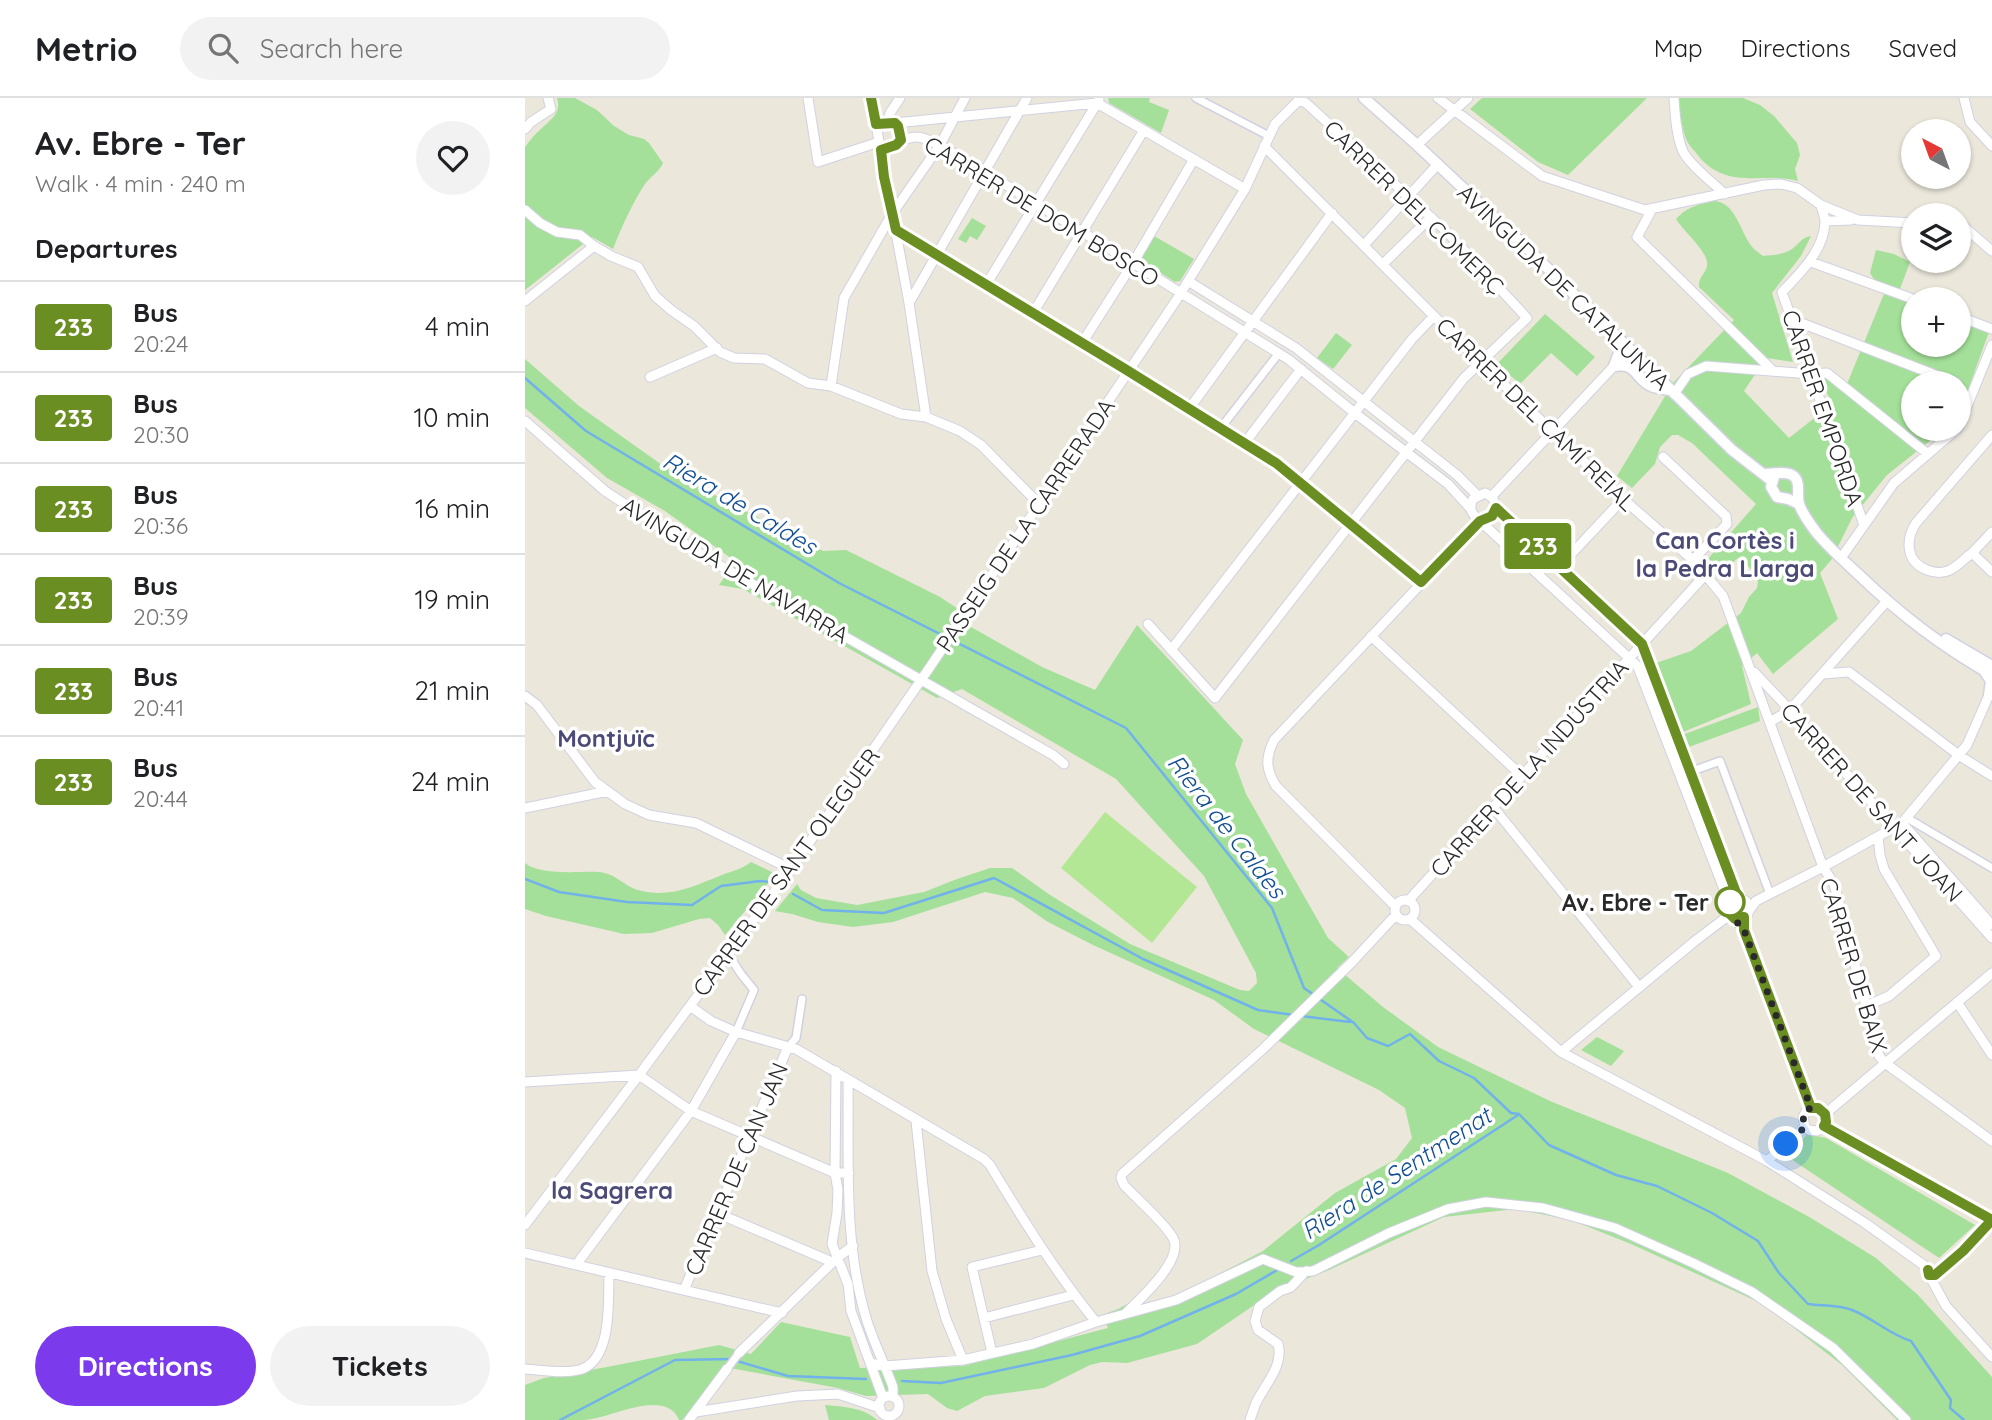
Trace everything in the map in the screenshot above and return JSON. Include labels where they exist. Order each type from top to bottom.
[{"type":"street","points":[[525,129],[551,109],[548,98]]},
{"type":"street","points":[[808,98],[818,162],[880,146],[896,145],[901,140],[898,126],[891,123]]},
{"type":"street","points":[[871,98],[909,303],[926,417]]},
{"type":"street","points":[[891,123],[890,113],[900,98]]},
{"type":"street","points":[[831,386],[844,298],[892,214],[940,145],[965,98]]},
{"type":"street","points":[[909,303],[1027,98]]},
{"type":"street","name":"CARRER DEL CAMÍ REIAL","points":[[1196,98],[1266,141],[1332,213],[1480,362],[1706,575],[1723,596],[1823,867]]},
{"type":"street","name":"PASSEIG DE LA CARRERADA","points":[[930,667],[1188,281],[1245,189],[1275,124],[1299,98]]},
{"type":"street","name":"CARRER DEL COMERÇ","points":[[1299,98],[1431,217],[1527,318],[1480,362]]},
{"type":"street","name":"AVINGUDA DE CATALUNYA","points":[[1364,98],[1527,248],[1732,450],[1772,477]]},
{"type":"street","points":[[1438,98],[1542,176],[1645,210],[1764,185],[1781,184],[1797,188],[1821,205],[1858,220]]},
{"type":"street","points":[[1417,145],[1468,98]]},
{"type":"street","points":[[1674,98],[1682,151],[1725,194]]},
{"type":"street","points":[[1964,98],[1970,122],[1992,146]]},
{"type":"street","points":[[876,124],[1098,100],[1245,189]]},
{"type":"street","points":[[986,285],[1098,100]]},
{"type":"street","points":[[1033,313],[1144,130]]},
{"type":"street","name":"CARRER DE DOM BOSCO","points":[[901,140],[919,136],[940,145],[1279,353],[1448,484],[1470,508]]},
{"type":"street","points":[[1082,343],[1194,159]]},
{"type":"street","points":[[1364,245],[1437,164]]},
{"type":"street","points":[[1821,205],[1825,221],[1901,222]]},
{"type":"street","points":[[1652,209],[1637,237],[1773,371]]},
{"type":"street","points":[[525,210],[540,223],[557,232],[580,235],[611,256],[638,267],[655,296],[717,348],[734,358],[765,359],[808,383],[831,386],[901,414],[926,417],[960,431],[981,445],[1039,504]]},
{"type":"street","points":[[1189,409],[1332,213]]},
{"type":"street","points":[[1383,264],[1431,217]]},
{"type":"street","name":"CARRER EMPORDA","points":[[1825,221],[1811,262],[1782,292],[1864,526]]},
{"type":"street","points":[[896,230],[1276,463],[1421,582]]},
{"type":"street","points":[[1971,233],[1992,251]]},
{"type":"street","points":[[525,301],[594,246]]},
{"type":"street","points":[[1811,262],[1901,295]]},
{"type":"street","points":[[1188,281],[1296,348],[1457,475],[1477,495]]},
{"type":"street","points":[[1171,650],[1412,339],[1434,316]]},
{"type":"street","points":[[1791,319],[1924,371]]},
{"type":"street","points":[[1971,321],[1992,329]]},
{"type":"street","points":[[1614,335],[1620,350],[1614,366]]},
{"type":"street","points":[[1971,395],[1992,345]]},
{"type":"street","points":[[650,377],[717,348]]},
{"type":"street","points":[[1492,496],[1629,350]]},
{"type":"street","points":[[1220,429],[1279,353]]},
{"type":"street","points":[[1148,624],[1215,698],[1464,378],[1480,362]]},
{"type":"street","points":[[1614,366],[1629,366],[1650,386],[1673,393],[1688,374],[1706,366],[1827,373],[1928,454]]},
{"type":"street","points":[[1244,444],[1301,369]]},
{"type":"street","name":"AVINGUDA DE NAVARRA","points":[[525,421],[605,491],[705,557],[1053,755],[1064,764]]},
{"type":"street","points":[[1992,435],[1916,523],[1908,541],[1909,551],[1921,568],[1936,573],[1950,570],[1992,532]]},
{"type":"street","points":[[1841,558],[1894,483],[1943,441]]},
{"type":"street","points":[[1663,457],[1728,521],[1693,560]]},
{"type":"street","points":[[1795,499],[1777,497],[1773,493],[1772,477],[1789,473],[1794,476],[1798,481],[1795,499],[1817,532],[1887,601],[1954,653],[1990,671]]},
{"type":"street","points":[[1811,1108],[1744,930],[1639,667],[1480,521],[1472,514],[1470,508],[1477,495],[1485,493],[1496,501],[1492,516],[1480,521],[1273,740],[1267,761],[1269,775],[1276,786],[1395,906],[1397,916],[1402,920],[1410,919],[1561,1052],[1767,1161],[1865,1223],[1932,1272],[1946,1306],[1992,1357]]},
{"type":"street","points":[[1560,566],[1623,499]]},
{"type":"street","points":[[1496,508],[1642,644],[1690,772],[1736,911]]},
{"type":"street","points":[[1972,552],[1992,572]]},
{"type":"street","name":"CARRER DE LA INDÚSTRIA","points":[[1408,901],[1706,575]]},
{"type":"street","points":[[1770,722],[1790,710],[1887,601]]},
{"type":"street","points":[[1561,1052],[1736,911],[1823,867],[1901,823],[1960,756],[1990,693],[1990,671],[1951,642],[1929,629],[1917,626]]},
{"type":"street","points":[[1371,636],[1522,776]]},
{"type":"street","name":"CARRER DE SANT OLEGUER","points":[[525,1225],[791,869],[930,667]]},
{"type":"street","name":"CARRER DE SANT JOAN","points":[[1750,668],[1901,823],[1992,925]]},
{"type":"street","points":[[1823,674],[1849,672],[1960,756],[1992,776]]},
{"type":"street","points":[[525,696],[537,705],[595,782],[625,804],[649,815],[696,823],[791,869]]},
{"type":"street","points":[[1690,772],[1720,761],[1770,894]]},
{"type":"street","points":[[525,808],[608,791]]},
{"type":"street","points":[[1493,807],[1639,987]]},
{"type":"street","points":[[1901,823],[1992,868]]},
{"type":"street","name":"CARRER DE SANT JOAN","points":[[1901,823],[1992,938]]},
{"type":"street","points":[[1866,1006],[1889,996],[1936,956],[1884,869],[1879,855],[1878,837]]},
{"type":"street","name":"CARRER DE BAIX","points":[[1823,867],[1834,884],[1879,1056],[1885,1063]]},
{"type":"street","points":[[1395,906],[1402,901],[1408,901],[1414,908],[1410,919]]},
{"type":"street","points":[[1125,1314],[1157,1281],[1175,1254],[1176,1248],[1171,1234],[1124,1185],[1122,1174],[1263,1049],[1397,916]]},
{"type":"street","points":[[576,1265],[691,1111],[736,1032],[754,990],[728,954]]},
{"type":"street","points":[[1825,1114],[1992,973]]},
{"type":"street","points":[[788,1047],[796,1038],[802,999]]},
{"type":"street","points":[[1957,1002],[1992,1055]]},
{"type":"street","points":[[690,1006],[711,1021],[736,1032],[796,1049],[984,1159],[1042,1250],[1073,1295],[1096,1322]]},
{"type":"street","name":"CARRER DE CAN JAN","points":[[684,1290],[788,1047]]},
{"type":"street","points":[[1885,1063],[1992,1141]]},
{"type":"street","points":[[836,1071],[835,1173],[838,1190],[832,1244],[835,1260],[848,1284],[851,1311],[886,1407],[893,1415],[899,1408]]},
{"type":"street","points":[[525,1083],[639,1075],[691,1111],[835,1173],[849,1172]]},
{"type":"street","points":[[848,1080],[853,1246],[867,1321],[893,1387],[886,1407]]},
{"type":"street","points":[[1818,1108],[1825,1114],[1826,1122],[1817,1131],[1805,1127],[1803,1117],[1807,1110],[1818,1108]]},
{"type":"street","points":[[916,1121],[932,1271],[946,1318],[963,1360]]},
{"type":"street","points":[[1824,1126],[1992,1220],[1963,1251],[1932,1272]]},
{"type":"street","points":[[1767,1161],[1805,1127]]},
{"type":"street","points":[[870,1363],[885,1366],[963,1360],[1033,1343],[1177,1300],[1263,1259],[1296,1272],[1313,1272],[1389,1233],[1448,1209],[1486,1202],[1543,1208],[1615,1228],[1752,1292],[1833,1348],[1906,1420]]},
{"type":"street","points":[[717,1213],[835,1260]]},
{"type":"street","points":[[692,1416],[739,1353],[835,1260],[853,1246]]},
{"type":"street","points":[[992,1353],[972,1267],[1042,1250]]},
{"type":"street","points":[[525,1252],[782,1312]]},
{"type":"street","points":[[1250,1420],[1256,1403],[1279,1361],[1280,1350],[1278,1344],[1258,1330],[1255,1321],[1259,1307],[1291,1287],[1305,1272]]},
{"type":"street","points":[[525,1369],[579,1370],[591,1364],[600,1352],[605,1335],[609,1273]]},
{"type":"street","points":[[984,1318],[1073,1295]]},
{"type":"street","points":[[692,1416],[797,1396],[838,1394],[886,1407],[898,1400],[902,1420]]},
{"type":"green space","points":[[557,98],[575,98],[597,110],[614,126],[649,143],[663,163],[640,192],[613,249],[592,237],[525,290],[525,147],[555,115],[558,108]]},
{"type":"green space","points":[[1108,98],[1150,98],[1149,102],[1169,110],[1161,133],[1109,103]]},
{"type":"green space","points":[[1482,98],[1647,98],[1568,175],[1538,162],[1470,109]]},
{"type":"green space","points":[[1676,98],[1743,98],[1760,105],[1774,116],[1797,143],[1800,155],[1795,169],[1798,181],[1735,177],[1711,168],[1687,141]]},
{"type":"green space","points":[[1714,201],[1727,206],[1751,246],[1763,256],[1785,252],[1811,236],[1801,256],[1772,293],[1793,362],[1766,358],[1744,391],[1789,438],[1832,404],[1817,371],[1847,384],[1884,294],[1870,273],[1876,250],[1901,258],[1901,273],[1906,273],[1897,297],[1901,298],[1901,357],[1971,357],[1971,326],[1989,332],[1971,381],[1971,371],[1901,371],[1901,441],[1930,441],[1887,475],[1852,518],[1832,559],[1820,573],[1838,619],[1773,674],[1757,653],[1742,666],[1751,704],[1683,732],[1656,663],[1691,651],[1741,613],[1757,588],[1758,582],[1742,560],[1738,558],[1720,574],[1707,560],[1756,504],[1692,443],[1678,435],[1672,435],[1660,447],[1655,464],[1632,488],[1617,476],[1673,383],[1734,320],[1699,287],[1707,261],[1676,219],[1698,205]]},
{"type":"green space","points":[[972,218],[986,226],[977,240],[970,236],[966,243],[958,239]]},
{"type":"green space","points":[[1154,236],[1194,259],[1180,281],[1175,282],[1142,261],[1141,257]]},
{"type":"green space","points":[[1545,314],[1595,357],[1577,376],[1551,353],[1520,384],[1497,364]]},
{"type":"green space","points":[[1336,333],[1352,345],[1333,369],[1317,358]]},
{"type":"green space","points":[[525,359],[579,406],[684,479],[823,551],[846,550],[940,597],[960,610],[955,618],[1042,667],[1095,690],[1137,625],[1243,740],[1235,764],[1246,794],[1328,938],[1349,957],[1337,968],[1383,1007],[1438,1047],[1550,1101],[1728,1173],[1811,1218],[1876,1258],[1918,1295],[1992,1377],[1992,1420],[1897,1420],[1842,1365],[1763,1304],[1571,1220],[1515,1209],[1444,1217],[1329,1270],[1275,1291],[1197,1344],[1127,1363],[1102,1362],[1090,1365],[1044,1388],[985,1396],[957,1411],[947,1408],[928,1394],[866,1396],[838,1388],[724,1367],[682,1420],[679,1420],[672,1410],[650,1405],[585,1420],[525,1420],[525,1385],[544,1378],[719,1345],[751,1354],[781,1322],[850,1337],[860,1368],[963,1366],[1108,1328],[1102,1315],[1135,1300],[1145,1305],[1173,1298],[1263,1251],[1335,1193],[1396,1159],[1412,1138],[1405,1108],[1379,1090],[1254,1029],[1214,1000],[1048,922],[1013,898],[985,892],[893,922],[853,927],[818,922],[775,911],[797,884],[801,890],[816,898],[857,905],[924,892],[990,868],[1012,868],[1050,895],[1130,944],[1240,990],[1249,991],[1257,983],[1256,973],[1204,876],[1116,779],[962,689],[937,698],[743,589],[719,585],[735,561],[665,511],[607,478],[525,408]]},
{"type":"green space","points":[[1758,707],[1760,721],[1686,748],[1682,735]]},
{"type":"green space","points":[[1105,812],[1197,887],[1152,943],[1061,868]]},
{"type":"green space","points":[[751,862],[776,874],[725,935],[710,918],[652,933],[624,934],[525,909],[525,863],[540,870],[605,873],[638,890],[660,893],[691,887]]},
{"type":"green space","points":[[1597,1037],[1624,1051],[1611,1066],[1581,1050]]},
{"type":"green space","points":[[1807,1134],[1826,1138],[1975,1225],[1939,1258],[1788,1157]]},
{"type":"green space","points":[[825,1405],[859,1410],[877,1420],[829,1420]]},
{"type":"waterway","name":"Riera de Caldes","points":[[525,378],[586,431],[839,583],[1126,728],[1272,908],[1304,988],[1354,1023],[1367,1038],[1388,1046],[1410,1034],[1439,1061],[1474,1078],[1511,1113],[1519,1114],[1549,1145],[1616,1175],[1657,1186],[1712,1213],[1758,1241],[1779,1273],[1808,1304],[1852,1310],[1911,1341],[1951,1400],[1950,1408],[1964,1420]]},
{"type":"waterway","points":[[793,894],[822,910],[884,913],[994,878],[1143,959],[1258,1010],[1294,1015]]},
{"type":"waterway","points":[[525,879],[559,892],[627,902],[692,905],[721,886],[772,882]]},
{"type":"waterway","points":[[1301,1016],[1350,1022]]},
{"type":"waterway","name":"Riera de Sentmenat","points":[[1291,1261],[1518,1115]]},
{"type":"waterway","name":"Riera de Sentmenat","points":[[902,1381],[941,1383],[1072,1355],[1140,1336],[1236,1294],[1279,1269]]},
{"type":"waterway","name":"Riera de Sentmenat","points":[[560,1420],[675,1360],[731,1359]]},
{"type":"waterway","name":"Riera de Sentmenat","points":[[737,1361],[788,1376],[866,1379]]},
{"type":"bus line","name":"233","points":[[871,98],[876,124],[895,123],[900,130],[899,143],[881,150],[896,230],[1276,463],[1421,582],[1480,521],[1492,516],[1496,508],[1642,644],[1738,898],[1729,902],[1728,912],[1735,919],[1744,917],[1744,930],[1811,1108],[1818,1108],[1825,1114],[1824,1126],[1992,1220],[1963,1251],[1935,1275],[1929,1275],[1928,1270]]},
{"type":"place","name":"Av. Ebre - Ter","points":[[1730,902]]},
{"type":"district","name":"Can Cortès i la Pedra Llarga","points":[[1725,554]]},
{"type":"district","name":"Montjuïc","points":[[606,738]]},
{"type":"district","name":"la Sagrera","points":[[612,1190]]},
{"type":"route","points":[[1730,902],[1728,912],[1744,930],[1811,1108],[1803,1117],[1805,1127],[1786,1144]]}]
